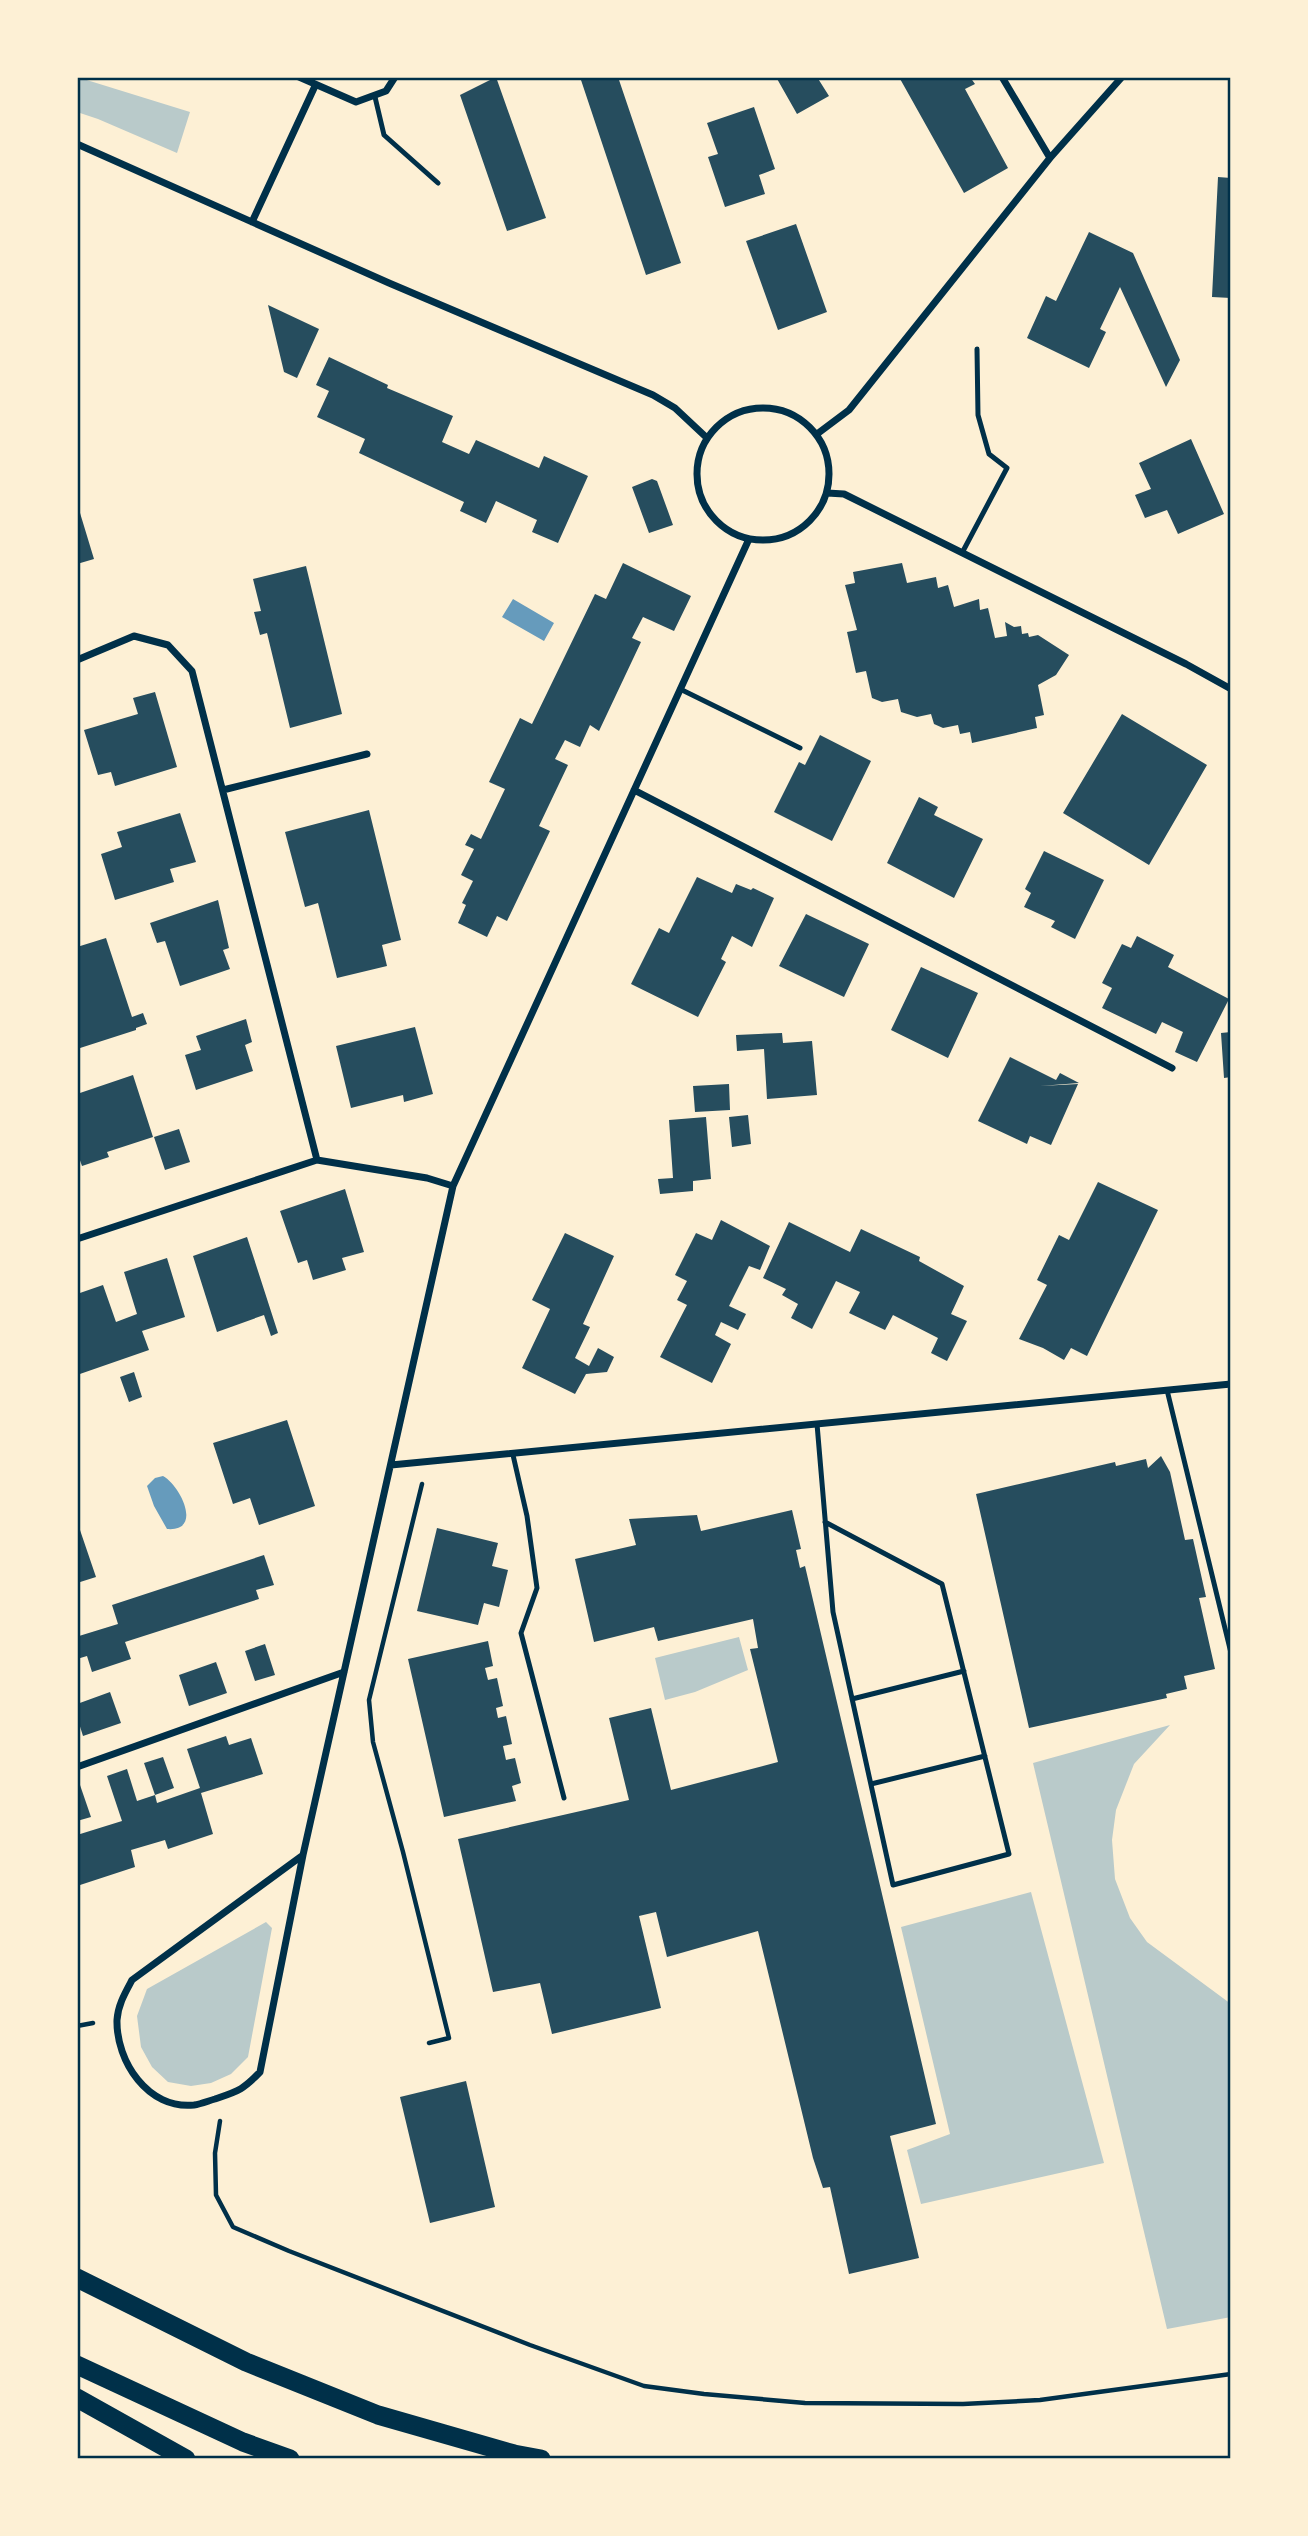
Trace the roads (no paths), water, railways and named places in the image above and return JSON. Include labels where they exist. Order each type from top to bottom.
[{"type":"highway","points":[[77,2278],[246,2362],[378,2416],[541,2459]]},
{"type":"highway","points":[[77,2365],[243,2442],[290,2459]]},
{"type":"highway","points":[[77,2398],[186,2459]]},
{"type":"street","points":[[299,77],[356,102],[386,91],[395,77]]},
{"type":"street","points":[[1002,77],[1050,158]]},
{"type":"street","points":[[817,434],[849,410],[1050,158],[1122,77]]},
{"type":"street","points":[[252,222],[315,86]]},
{"type":"street","points":[[77,144],[653,395],[675,408],[707,438]]},
{"type":"street","points":[[770,407],[788,412],[804,421],[817,434],[826,452],[830,473],[821,508],[810,522],[797,532],[774,540],[749,539],[729,531],[712,518],[696,479],[699,457],[707,438],[719,424],[734,414],[752,408],[770,407]]},
{"type":"street","points":[[827,493],[844,494],[1231,689]]},
{"type":"street","points":[[303,1855],[132,1980],[120,2001],[117,2020],[120,2048],[132,2074],[149,2092],[171,2103],[194,2105],[243,2089],[260,2072],[303,1855],[453,1186],[749,539]]},
{"type":"street","points":[[77,660],[134,636],[168,645],[192,671],[317,1160]]},
{"type":"street","points":[[223,790],[367,754]]},
{"type":"street","points":[[634,790],[1172,1068]]},
{"type":"street","points":[[77,1239],[317,1160],[427,1178],[453,1186]]},
{"type":"street","points":[[390,1465],[1231,1384]]},
{"type":"street","points":[[77,1766],[344,1672]]},
{"type":"lane","points":[[374,97],[384,135],[438,183]]},
{"type":"lane","points":[[962,552],[1007,468],[989,454],[978,415],[977,349]]},
{"type":"lane","points":[[680,689],[800,748]]},
{"type":"lane","points":[[1167,1390],[1231,1653]]},
{"type":"lane","points":[[817,1424],[832,1612],[892,1885],[1009,1854],[943,1584],[825,1522]]},
{"type":"lane","points":[[513,1455],[527,1516],[537,1588],[521,1633],[564,1798]]},
{"type":"lane","points":[[852,1699],[964,1671]]},
{"type":"lane","points":[[871,1784],[985,1756]]},
{"type":"water","points":[[513,599],[554,623],[544,641],[502,617]]},
{"type":"water","points":[[163,1476],[176,1489],[185,1507],[184,1523],[178,1528],[167,1529],[147,1486],[155,1478]]}]
